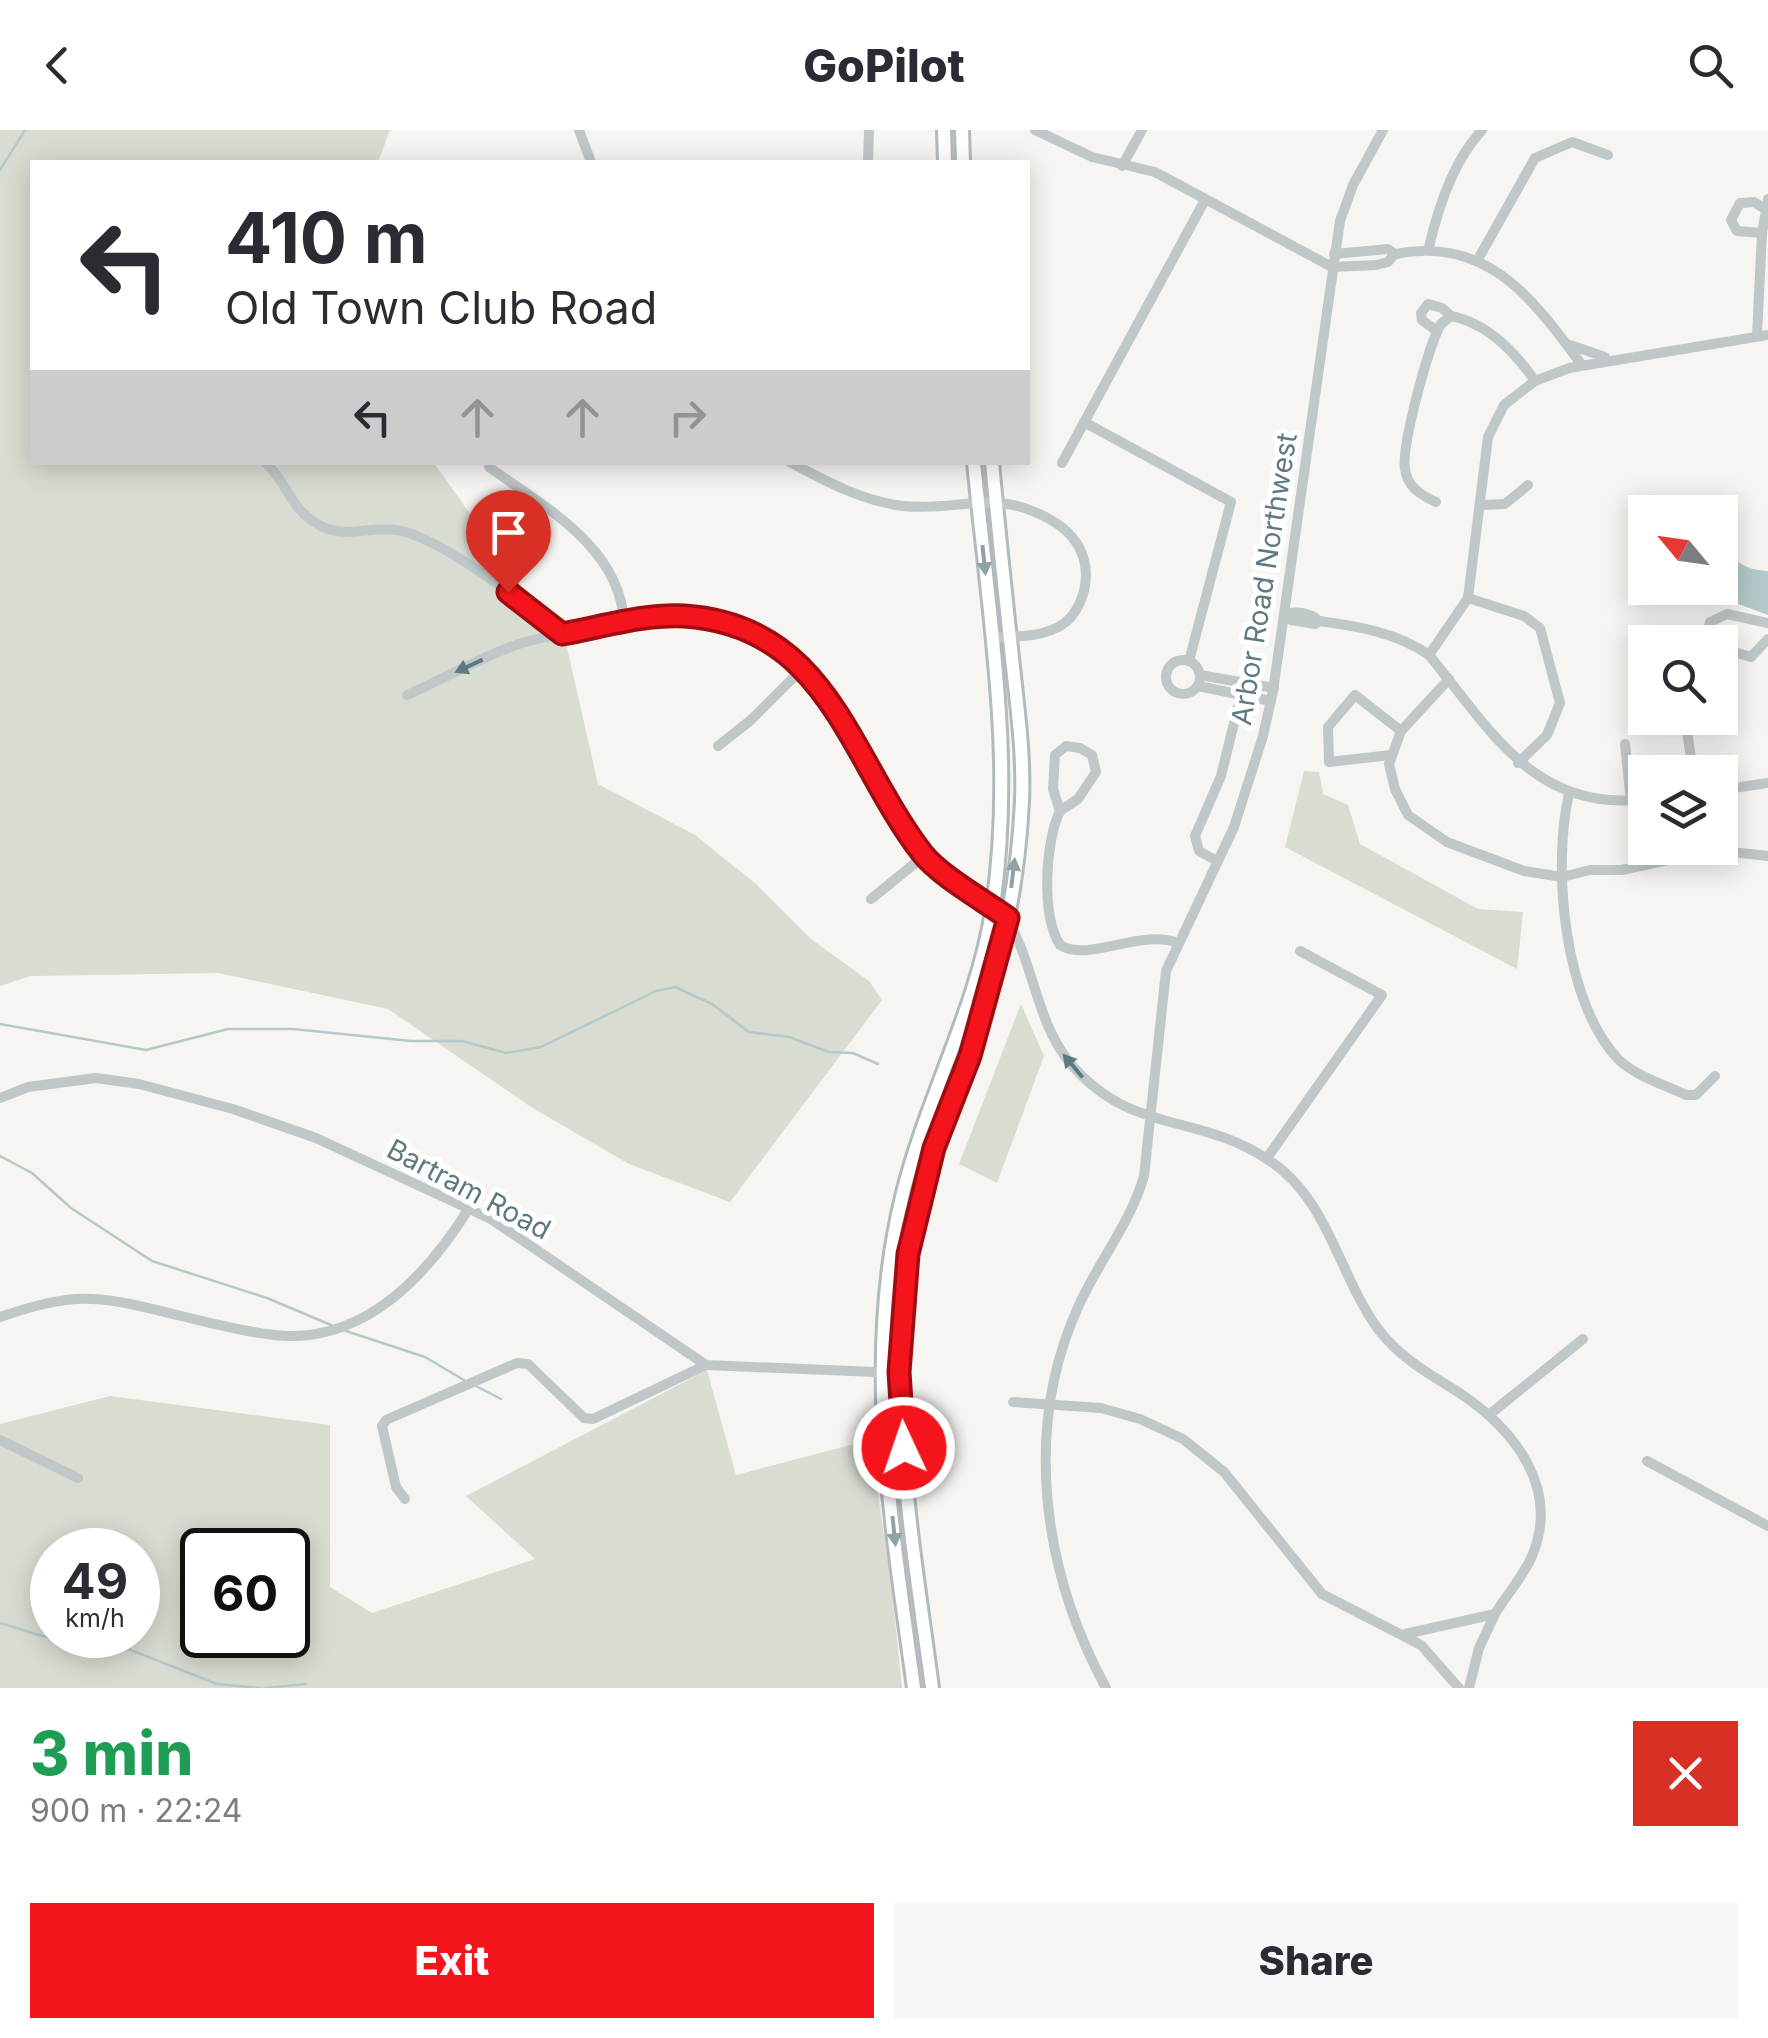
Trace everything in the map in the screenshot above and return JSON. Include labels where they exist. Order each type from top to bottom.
[{"type":"main road","points":[[944,130],[945,160]]},
{"type":"main road","points":[[962,130],[962,160]]},
{"type":"main road","points":[[914,1688],[887,1467],[882,1373],[890,1251],[917,1142],[980,966],[993,908],[1004,801],[1003,745],[974,465]]},
{"type":"main road","points":[[932,1688],[909,1500],[899,1372],[908,1254],[934,1148],[974,1041],[1008,918],[1022,802],[1021,744],[992,465]]},
{"type":"street","points":[[578,130],[590,160]]},
{"type":"street","points":[[868,160],[869,130]]},
{"type":"street","points":[[1035,130],[1092,157],[1155,172],[1332,267],[1361,268],[1388,262],[1395,254],[1428,247],[1477,261],[1527,292],[1582,365]]},
{"type":"street","points":[[1122,166],[1142,130]]},
{"type":"street","name":"Arbor Road Northwest","points":[[1106,1688],[1069,1610],[1057,1562],[1044,1471],[1051,1403],[1074,1315],[1140,1191],[1153,1118],[1166,971],[1250,781],[1272,694],[1286,615],[1340,221],[1383,130]]},
{"type":"street","points":[[1428,247],[1437,212],[1472,141],[1482,130]]},
{"type":"street","points":[[1477,261],[1535,158],[1572,142],[1608,155]]},
{"type":"street","points":[[1062,463],[1205,200]]},
{"type":"street","points":[[1429,655],[1468,598],[1485,457],[1494,422],[1504,405],[1535,380],[1582,365],[1762,335],[1762,233],[1767,204],[1740,203],[1731,220],[1738,232],[1762,233]]},
{"type":"street","points":[[1334,254],[1388,249],[1395,254]]},
{"type":"street","points":[[1360,254],[1361,268]]},
{"type":"street","points":[[1437,331],[1422,320],[1421,313],[1428,304],[1470,322],[1504,344],[1535,380]]},
{"type":"street","points":[[1436,502],[1417,492],[1404,467],[1413,416],[1437,331],[1451,316]]},
{"type":"street","points":[[1563,342],[1594,356],[1616,358]]},
{"type":"street","points":[[1084,422],[1231,502],[1189,660],[1199,680]]},
{"type":"street","points":[[267,465],[298,512],[324,528],[354,533],[398,529],[422,538],[508,592],[562,634]]},
{"type":"street","points":[[796,465],[854,494],[904,506],[996,500],[1019,504],[1062,526],[1076,540],[1085,563],[1083,595],[1066,622],[1040,634],[992,638]]},
{"type":"street","points":[[489,468],[594,548],[618,590],[624,621]]},
{"type":"street","points":[[1481,505],[1504,504],[1528,485]]},
{"type":"street","points":[[1468,598],[1524,616],[1540,628],[1560,704],[1548,735],[1518,763]]},
{"type":"street","points":[[1286,615],[1292,612],[1370,630],[1429,655],[1518,763],[1570,794],[1628,801]]},
{"type":"street","points":[[1709,625],[1727,614],[1768,623]]},
{"type":"street","points":[[407,696],[532,640],[624,621],[682,616],[724,622],[762,636],[794,657],[833,707],[924,856],[1008,918],[1060,1049],[1098,1091],[1128,1110],[1216,1133],[1284,1170],[1308,1197],[1353,1290],[1394,1349],[1490,1414],[1520,1447],[1539,1492],[1541,1517],[1534,1552],[1495,1614],[1479,1648],[1469,1688]]},
{"type":"street","points":[[1738,653],[1751,657],[1768,639]]},
{"type":"street","points":[[1189,660],[1172,664],[1167,680],[1172,690],[1183,694],[1199,680]]},
{"type":"street","points":[[718,746],[752,720],[802,669]]},
{"type":"street","points":[[1449,679],[1401,730],[1391,755],[1394,790],[1408,815],[1419,825],[1488,860],[1562,877],[1590,870],[1622,870],[1713,850],[1768,856]]},
{"type":"street","points":[[1199,680],[1272,694]]},
{"type":"street","points":[[1217,862],[1199,851],[1195,836],[1221,776],[1242,689]]},
{"type":"street","points":[[1391,755],[1329,762],[1328,727],[1355,695],[1401,730]]},
{"type":"street","points":[[1625,744],[1628,772]]},
{"type":"street","points":[[1060,811],[1053,789],[1055,755],[1066,746],[1080,748],[1092,756],[1096,772],[1078,799],[1060,811],[1050,831],[1047,859],[1051,919],[1060,945],[1078,950],[1160,936],[1178,943]]},
{"type":"street","points":[[1738,787],[1768,783]]},
{"type":"street","points":[[1570,794],[1560,845],[1562,905],[1573,960],[1592,1013],[1616,1056],[1638,1072],[1696,1095],[1715,1076]]},
{"type":"street","points":[[870,899],[924,856]]},
{"type":"street","points":[[1267,1158],[1382,995],[1300,950]]},
{"type":"street","name":"Bartram Road","points":[[0,1098],[28,1086],[76,1079],[112,1080],[175,1092],[316,1138],[534,1246],[706,1365]]},
{"type":"street","points":[[0,1317],[57,1302],[89,1299],[270,1334],[318,1332],[374,1312],[401,1293],[433,1263],[468,1210]]},
{"type":"street","points":[[1490,1414],[1583,1338]]},
{"type":"street","points":[[405,1499],[396,1488],[382,1426],[386,1420],[517,1363],[528,1364],[589,1419],[706,1365],[899,1372]]},
{"type":"street","points":[[1014,1402],[1120,1413],[1166,1430],[1197,1448],[1243,1494],[1322,1594],[1405,1634],[1430,1653],[1459,1688]]},
{"type":"street","points":[[0,1440],[78,1478]]},
{"type":"street","points":[[1647,1461],[1768,1526]]},
{"type":"street","points":[[1405,1634],[1495,1614]]},
{"type":"shaded area","points":[[0,130],[390,130],[379,160],[30,160],[30,465],[435,465],[525,591],[561,621],[598,784],[695,835],[756,884],[811,939],[869,981],[882,1000],[730,1202],[629,1164],[531,1107],[388,1009],[218,973],[31,976],[0,986]]},
{"type":"shaded area","points":[[1738,562],[1768,571],[1768,615],[1738,604]]},
{"type":"shaded area","points":[[1304,771],[1319,772],[1323,794],[1348,805],[1360,844],[1478,909],[1523,912],[1517,969],[1285,847]]},
{"type":"shaded area","points":[[1021,1004],[1044,1056],[997,1183],[959,1164]]},
{"type":"shaded area","points":[[707,1370],[736,1475],[869,1440],[890,1571],[902,1688],[0,1688],[0,1424],[110,1396],[330,1425],[330,1587],[372,1613],[535,1559],[466,1496]]},
{"type":"waterway","points":[[0,170],[25,130]]},
{"type":"waterway","points":[[0,1024],[146,1050],[228,1029],[293,1029],[411,1041],[462,1041],[506,1053],[541,1047],[656,991],[675,987],[712,1004],[749,1032],[789,1037],[829,1052],[853,1053],[878,1064]]},
{"type":"waterway","points":[[0,1156],[32,1173],[71,1208],[152,1261],[267,1298],[331,1325]]},
{"type":"waterway","points":[[343,1330],[425,1357],[464,1380]]},
{"type":"waterway","points":[[476,1386],[501,1399]]},
{"type":"waterway","points":[[0,1623],[42,1636],[118,1645],[217,1684],[260,1688]]},
{"type":"waterway","points":[[265,1688],[306,1684]]},
{"type":"route","points":[[508,592],[562,634],[624,621],[682,616],[724,622],[762,636],[794,657],[833,707],[924,856],[1008,918],[970,1056],[934,1148],[908,1254],[899,1372],[904,1448]]}]
